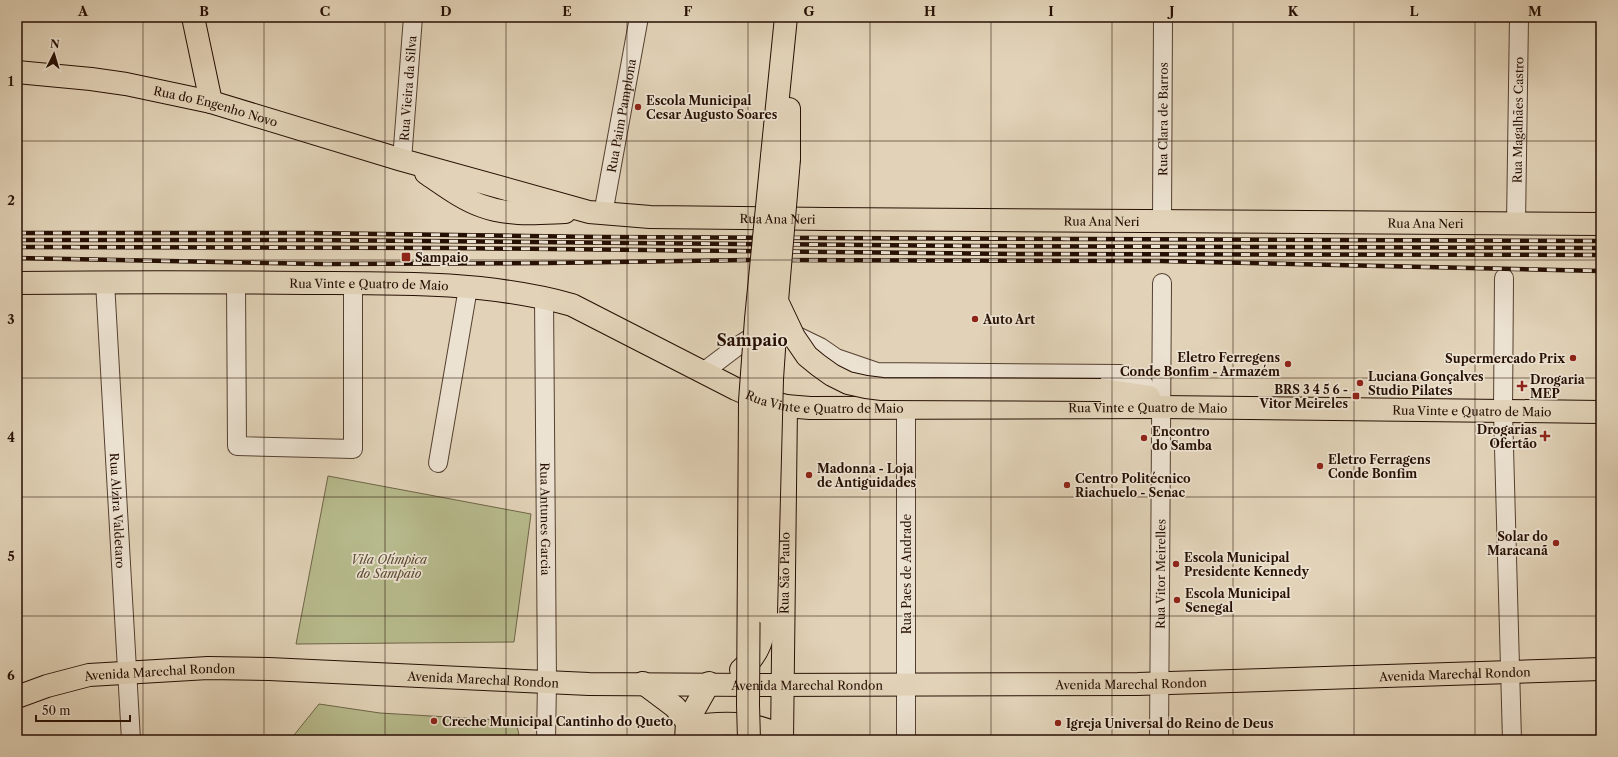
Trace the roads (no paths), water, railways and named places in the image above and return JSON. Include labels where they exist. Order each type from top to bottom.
[{"type":"main road","points":[[193,17],[211,102]]},
{"type":"main road","points":[[749,740],[750,416],[753,349],[788,100],[783,52],[786,17]]},
{"type":"main road","name":"Rua do Engenho Novo","points":[[17,72],[119,83],[211,102],[406,161],[456,193],[483,206],[521,214],[596,213]]},
{"type":"main road","points":[[687,730],[713,684],[734,676],[753,658],[764,634],[766,613],[772,380],[777,301],[780,157]]},
{"type":"main road","name":"Rua Ana Neri","points":[[596,213],[650,217],[1601,224]]},
{"type":"main road","name":"Rua Vinte e Quatro de Maio","points":[[17,283],[353,283],[468,288],[544,297],[572,306],[736,390],[762,400],[786,406],[810,408],[906,408],[1156,402],[1503,411],[1601,412]]},
{"type":"main road","points":[[777,301],[788,325],[806,356],[832,375],[848,383],[866,387],[888,389],[1101,390],[1156,402]]},
{"type":"main road","name":"Rua São Paulo","points":[[782,738],[784,684],[786,406]]},
{"type":"main road","name":"Avenida Marechal Rondon","points":[[17,697],[47,686],[89,675],[208,668],[269,669],[589,684],[1160,684],[1601,669]]},
{"type":"main road","points":[[643,683],[675,707],[687,730]]},
{"type":"main road","points":[[687,730],[715,724],[744,725],[772,730],[782,738]]},
{"type":"street","name":"Rua Vieira da Silva","points":[[406,161],[413,17]]},
{"type":"street","name":"Rua Paim Pamplona","points":[[596,213],[639,17]]},
{"type":"street","name":"Rua Clara de Barros","points":[[1162,221],[1163,17]]},
{"type":"street","name":"Rua Magalhães Castro","points":[[1516,224],[1519,17]]},
{"type":"street","points":[[1504,278],[1503,411],[1512,740]]},
{"type":"street","name":"Rua Alzira Valdetaro","points":[[105,282],[132,740]]},
{"type":"street","points":[[236,282],[237,446],[353,450],[353,283]]},
{"type":"street","name":"Rua Vitor Meirelles","points":[[1159,740],[1160,684],[1156,402],[1162,283]]},
{"type":"street","points":[[438,463],[468,288]]},
{"type":"street","name":"Rua Antunes Garcia","points":[[544,297],[547,682],[546,740]]},
{"type":"street","name":"Rua Vinte e Quatro de Maio","points":[[702,373],[735,348],[760,332],[783,330],[820,347],[836,358],[876,372],[1120,374],[1143,383],[1156,402]]},
{"type":"street","name":"Rua Paes de Andrade","points":[[906,408],[906,740]]},
{"type":"railway","points":[[17,233],[307,233],[600,237],[1601,241]]},
{"type":"railway","points":[[17,240],[307,240],[971,246],[1601,248]]},
{"type":"railway","points":[[17,247],[450,248],[1018,254],[1601,255]]},
{"type":"railway","points":[[17,258],[324,264],[748,260],[1160,261],[1601,271]]},
{"type":"place","name":"Escola Municipal Cesar Augusto Soares","points":[[638,107]]},
{"type":"place","name":"Sampaio","points":[[406,257]]},
{"type":"place","name":"Auto Art","points":[[975,319]]},
{"type":"place","name":"Supermercado Prix","points":[[1573,358]]},
{"type":"place","name":"Eletro Ferregens Conde Bonfim - Armazém","points":[[1288,364]]},
{"type":"place","name":"Luciana Gonçalves Studio Pilates","points":[[1360,383]]},
{"type":"place","name":"Drogaria MEP","points":[[1522,386]]},
{"type":"place","name":"BRS 3 4 5 6 - Vitor Meireles","points":[[1356,396]]},
{"type":"place","name":"Drogarias Ofertão","points":[[1545,436]]},
{"type":"place","name":"Encontro do Samba","points":[[1144,438]]},
{"type":"place","name":"Eletro Ferragens Conde Bonfim","points":[[1320,466]]},
{"type":"place","name":"Madonna - Loja de Antiguidades","points":[[809,475]]},
{"type":"place","name":"Centro Politécnico Riachuelo - Senac","points":[[1067,485]]},
{"type":"place","name":"Solar do Maracanã","points":[[1556,543]]},
{"type":"place","name":"Escola Municipal Presidente Kennedy","points":[[1176,564]]},
{"type":"place","name":"Escola Municipal Senegal","points":[[1177,600]]},
{"type":"place","name":"Creche Municipal Cantinho do Queto","points":[[434,721]]},
{"type":"place","name":"Igreja Universal do Reino de Deus","points":[[1058,723]]},
{"type":"district","name":"Sampaio","points":[[752,340]]},
{"type":"park label","name":"Vila Olímpica do Sampaio","points":[[389,566]]}]
